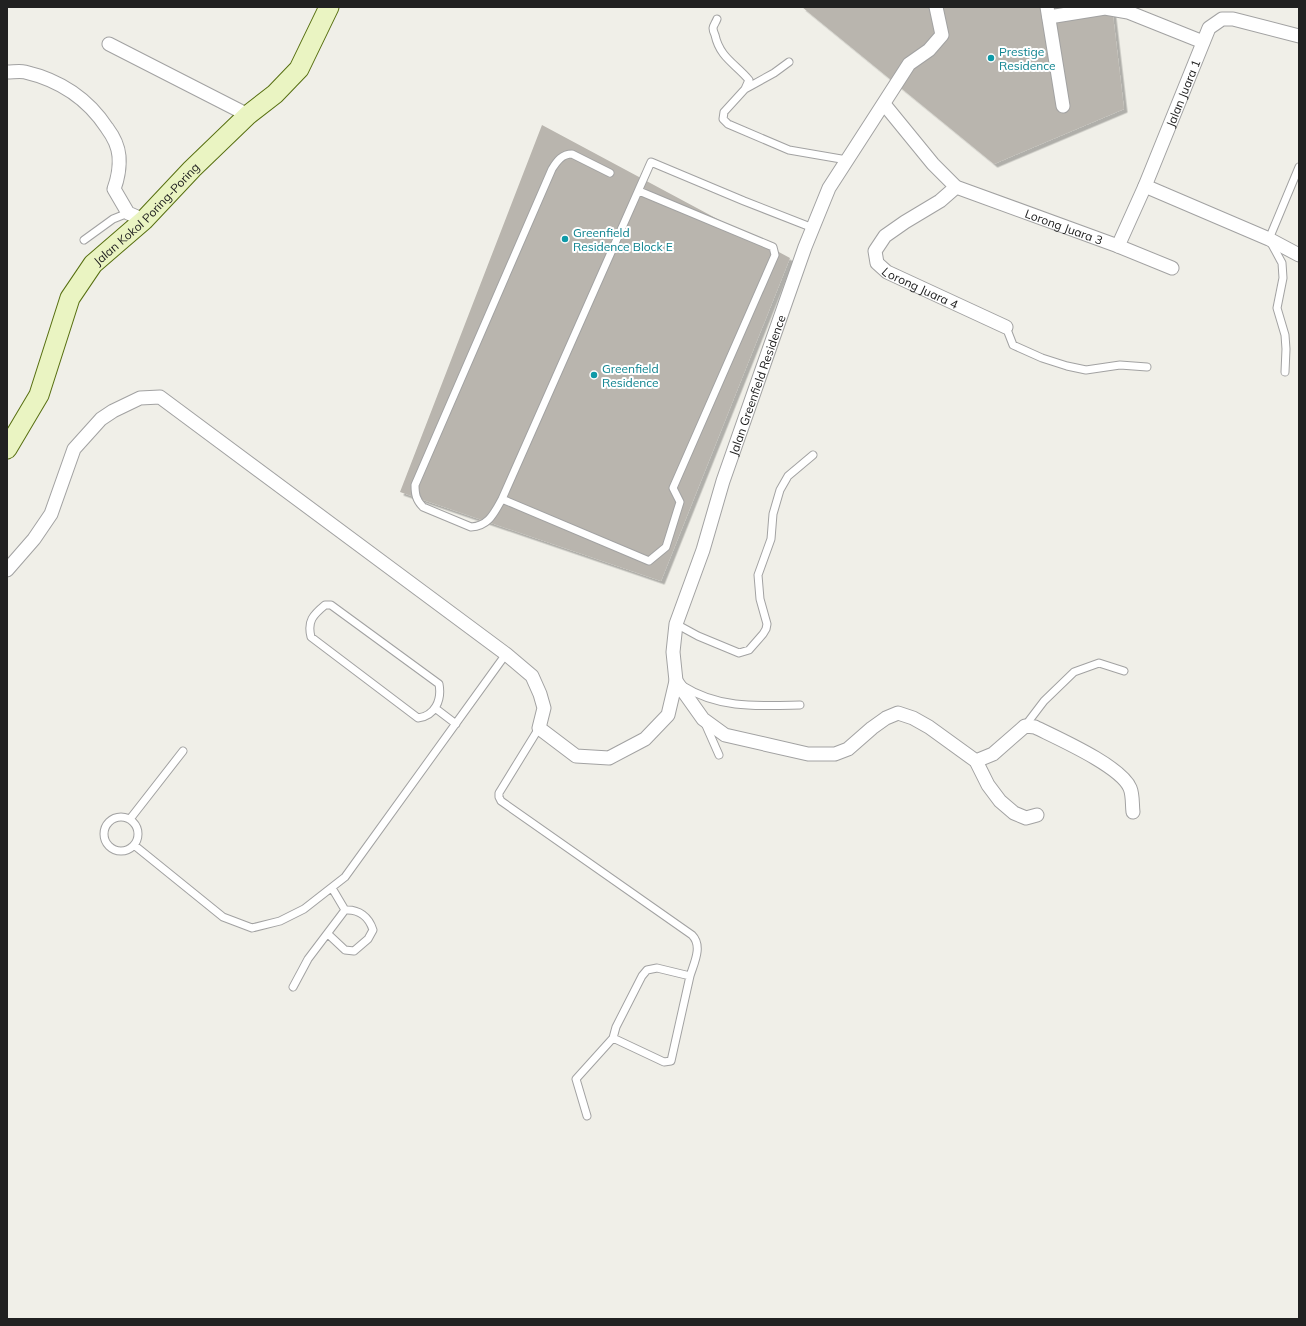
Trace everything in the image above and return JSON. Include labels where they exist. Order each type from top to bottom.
[{"type":"main road","name":"Jalan Kokol Poring-Poring","points":[[7,450],[39,395],[70,298],[93,264],[136,216],[192,169],[248,115],[275,94],[299,68],[329,7]]},
{"type":"street","name":"Jalan Greenfield Residence","points":[[676,681],[673,652],[676,624],[703,550],[723,481],[805,247],[829,188],[909,64],[928,50],[942,35],[936,7]]},
{"type":"street","points":[[1063,106],[1048,12],[1105,8],[1128,12],[1204,42]]},
{"type":"street","name":"Jalan Juara 1","points":[[1118,246],[1145,186],[1209,28],[1222,18],[1233,19],[1299,36]]},
{"type":"street","points":[[109,44],[248,115]]},
{"type":"street","points":[[7,72],[24,72],[57,83],[84,100],[100,117],[114,138],[119,155],[119,174],[114,189],[136,216]]},
{"type":"street","points":[[884,104],[934,164],[956,187]]},
{"type":"street","points":[[1145,186],[1269,239],[1299,255]]},
{"type":"street","name":"Lorong Juara 3","points":[[956,187],[1118,246],[1172,268]]},
{"type":"street","name":"Lorong Juara 4","points":[[956,187],[940,200],[885,236],[875,251],[877,264],[887,272],[1006,326]]},
{"type":"street","points":[[7,570],[34,539],[51,514],[74,449],[101,419],[113,411],[140,398],[160,397],[506,654],[532,676],[544,708],[539,728],[576,756],[609,758],[645,740],[668,715],[676,681]]},
{"type":"street","points":[[676,681],[703,719],[724,736],[808,754],[835,754],[848,749],[872,728],[886,718],[898,713],[913,718],[976,761],[988,785],[1000,801],[1014,813],[1026,818],[1037,815]]},
{"type":"street","points":[[976,761],[993,754],[1025,726],[1035,727],[1107,764],[1126,780],[1130,788],[1133,812]]},
{"type":"lane","points":[[717,20],[713,28],[716,39],[724,55],[729,62],[742,72],[749,80],[745,89],[724,112],[723,119],[728,124],[789,150],[847,160]]},
{"type":"lane","points":[[745,89],[774,73],[789,62]]},
{"type":"lane","points":[[610,173],[572,154],[566,154],[559,159],[552,169],[415,484],[415,494],[423,507],[471,528],[478,527],[490,520],[502,499],[651,162],[813,228]]},
{"type":"lane","points":[[1285,372],[1285,335],[1277,308],[1283,278],[1282,263],[1269,239],[1299,167]]},
{"type":"lane","points":[[502,499],[649,561],[666,546],[680,502],[673,488],[775,255],[773,247],[639,191]]},
{"type":"lane","points":[[84,240],[113,219],[136,216]]},
{"type":"lane","points":[[1006,326],[1013,345],[1042,358],[1067,366],[1086,370],[1120,365],[1147,367]]},
{"type":"lane","points":[[676,624],[698,636],[739,653],[749,650],[763,634],[767,624],[760,599],[758,575],[771,539],[773,514],[780,490],[788,476],[813,455]]},
{"type":"lane","points":[[325,605],[331,605],[439,684],[440,692],[438,703],[435,708],[426,717],[418,718],[311,637],[309,628],[311,620],[317,611],[325,605]]},
{"type":"lane","points":[[134,845],[223,917],[252,928],[280,921],[304,909],[345,877],[357,862],[506,654]]},
{"type":"lane","points":[[1025,726],[1044,701],[1074,672],[1099,663],[1124,671]]},
{"type":"lane","points":[[676,681],[692,692],[712,700],[750,706],[800,705]]},
{"type":"lane","points":[[435,708],[456,724]]},
{"type":"lane","points":[[703,719],[719,755]]},
{"type":"lane","points":[[539,728],[499,793],[499,797],[502,801],[692,935],[696,939],[698,947],[671,1061],[664,1062],[612,1038]]},
{"type":"lane","points":[[130,819],[183,751]]},
{"type":"lane","points":[[120,816],[130,819],[137,826],[138,836],[134,845],[126,851],[116,851],[108,846],[104,837],[105,827],[111,820],[120,816]]},
{"type":"lane","points":[[332,888],[345,910]]},
{"type":"lane","points":[[293,988],[308,960],[345,910]]},
{"type":"lane","points":[[328,934],[345,950],[354,951],[368,939],[373,930],[370,922],[365,916],[354,910],[345,910]]},
{"type":"lane","points":[[587,1116],[576,1079],[612,1038],[642,976],[647,970],[657,968],[690,976]]},
{"type":"building","name":"Prestige Residence","points":[[802,7],[1112,7],[1124,109],[994,164]]},
{"type":"building","name":"Greenfield Residence","points":[[542,125],[790,258],[661,581],[400,492]]},
{"type":"place","name":"Prestige Residence","points":[[991,58]]},
{"type":"place","name":"Greenfield Residence Block E","points":[[565,239]]},
{"type":"place","name":"Greenfield Residence","points":[[594,375]]}]
